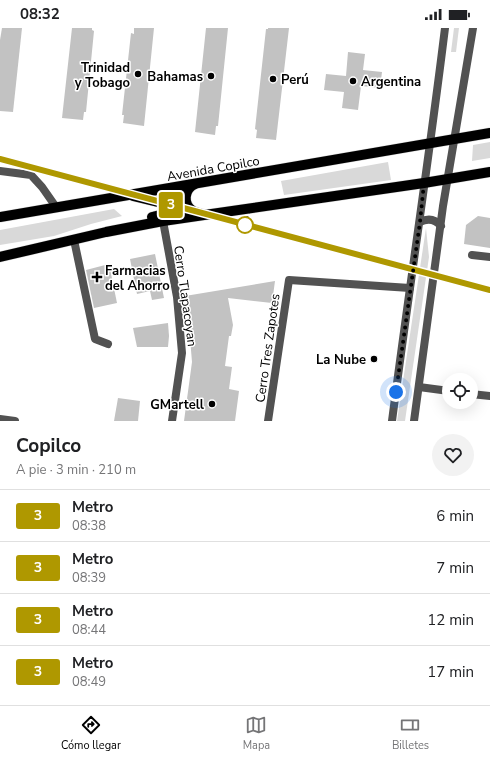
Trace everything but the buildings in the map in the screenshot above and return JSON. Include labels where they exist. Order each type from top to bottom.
[{"type":"main road","name":"Avenida Copilco","points":[[0,217],[490,133]]},
{"type":"main road","points":[[0,257],[106,232],[163,221],[490,172]]},
{"type":"main road","points":[[197,183],[189,188],[186,198],[187,203],[192,210],[207,214]]},
{"type":"main road","points":[[106,232],[127,223],[164,214],[166,212],[167,206],[164,203],[145,200],[130,195]]},
{"type":"street","points":[[392,421],[445,28]]},
{"type":"street","points":[[414,421],[448,179],[473,28]]},
{"type":"street","points":[[0,171],[31,175],[42,187],[56,207]]},
{"type":"street","points":[[420,222],[428,219],[441,226]]},
{"type":"street","name":"Cerro Tlapacoyan","points":[[163,221],[177,297],[182,353],[172,421]]},
{"type":"street","points":[[74,240],[95,339],[108,344]]},
{"type":"street","points":[[472,255],[490,257]]},
{"type":"street","name":"Cerro Tres Zapotes","points":[[268,421],[289,280],[410,288]]},
{"type":"street","points":[[419,387],[442,390]]},
{"type":"street","points":[[478,395],[490,396]]},
{"type":"street","points":[[0,419],[16,421]]},
{"type":"shaded area","points":[[454,28],[459,28],[456,52],[451,52]]},
{"type":"shaded area","points":[[490,142],[490,158],[472,161],[473,145]]},
{"type":"shaded area","points":[[388,162],[391,180],[284,195],[281,181]]},
{"type":"shaded area","points":[[114,209],[122,216],[54,236],[0,245],[0,230]]},
{"type":"shaded area","points":[[426,228],[429,257],[405,421],[397,421]]},
{"type":"metro line","name":"3","points":[[0,159],[490,290]]},
{"type":"place","name":"Trinidad y Tobago","points":[[138,74]]},
{"type":"place","name":"Bahamas","points":[[211,76]]},
{"type":"place","name":"Perú","points":[[273,79]]},
{"type":"place","name":"Argentina","points":[[353,81]]},
{"type":"place","name":"Farmacias del Ahorro","points":[[97,277]]},
{"type":"place","name":"La Nube","points":[[374,359]]},
{"type":"place","name":"GMartell","points":[[212,404]]},
{"type":"route","points":[[245,225],[250,209],[424,183],[420,222],[396,392]]}]
